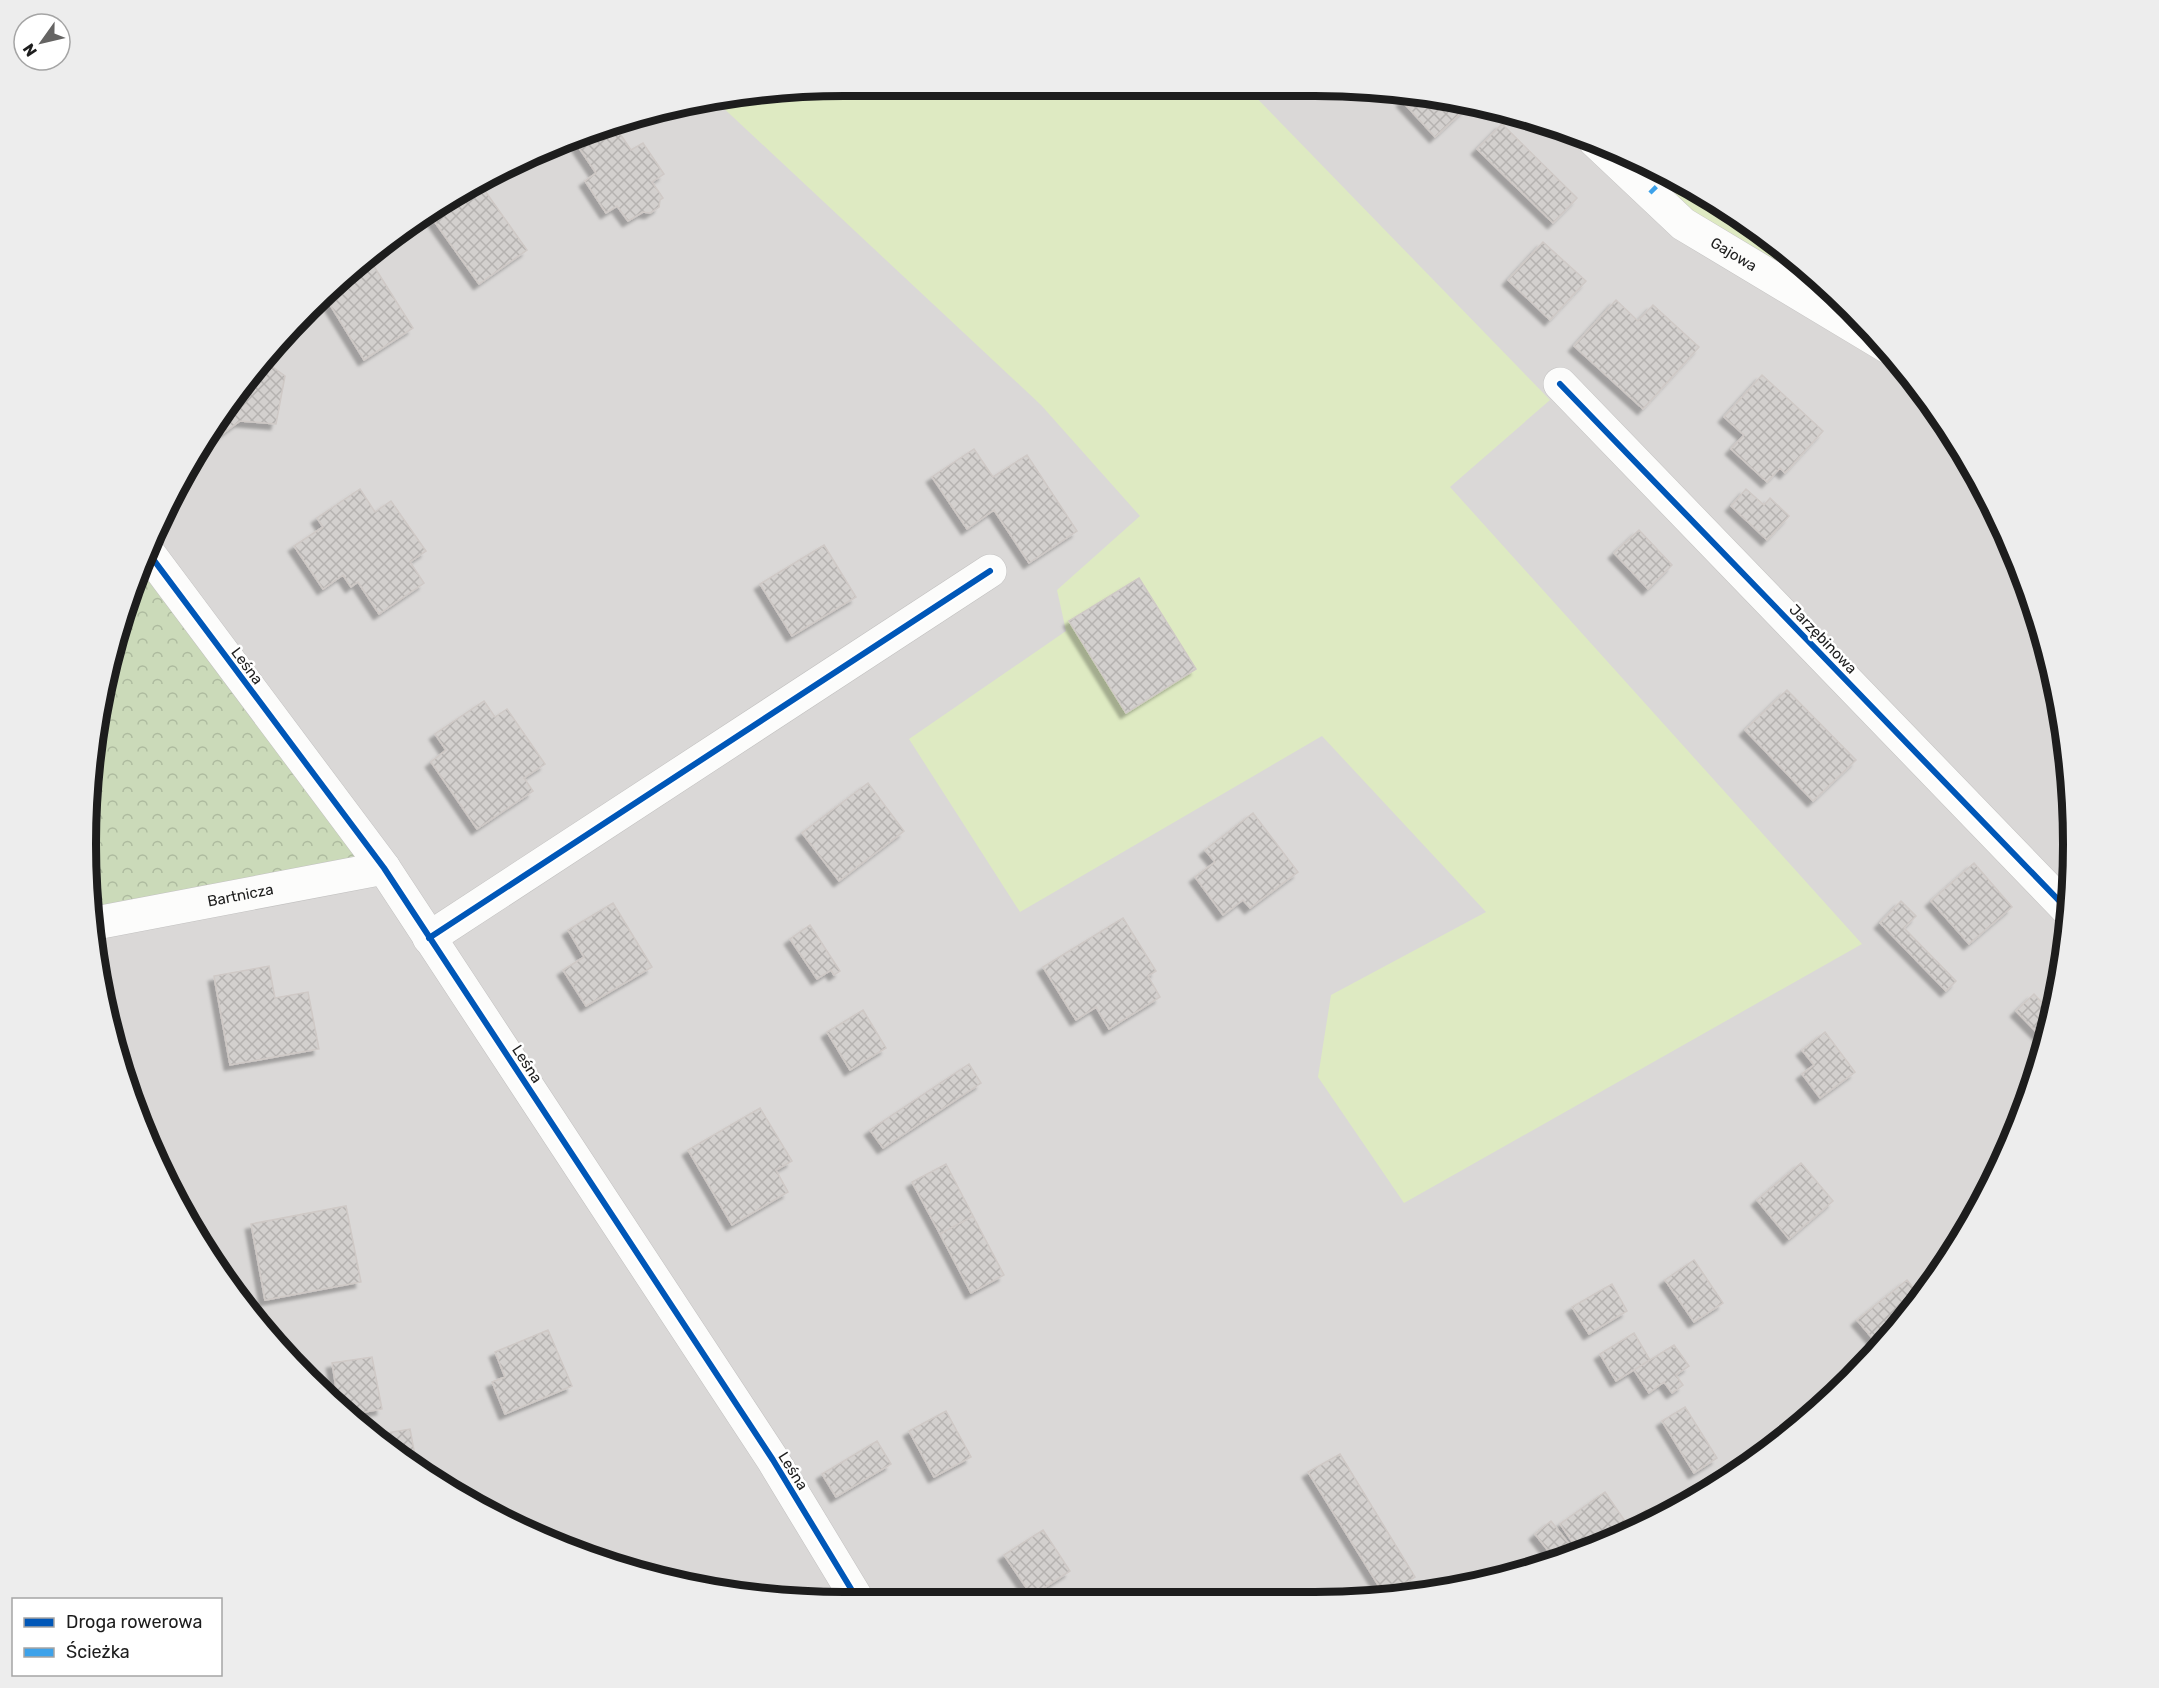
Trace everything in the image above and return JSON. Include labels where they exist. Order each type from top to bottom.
[{"type":"street","name":"Gajowa","points":[[1636,169],[1659,184],[1683,224],[1855,327]]},
{"type":"street","name":"Jarzębinowa","points":[[1560,384],[2060,902]]},
{"type":"street","name":"Leśna","points":[[153,559],[384,868],[773,1460],[853,1592]]},
{"type":"street","points":[[429,938],[990,571]]},
{"type":"street","name":"Bartnicza","points":[[100,922],[384,868]]},
{"type":"shaded area","points":[[844,96],[1315,96],[1413,102],[1509,121],[1555,136],[1646,173],[1689,196],[1731,222],[1770,251],[1844,315],[1877,351],[1937,428],[1986,513],[2023,604],[2038,650],[2049,698],[2057,746],[2061,795],[2063,844],[2057,942],[2038,1038],[2023,1084],[1986,1175],[1963,1218],[1937,1260],[1877,1337],[1844,1373],[1770,1437],[1731,1466],[1646,1515],[1601,1535],[1509,1567],[1413,1586],[1364,1590],[1315,1592],[844,1592],[746,1586],[650,1567],[604,1552],[513,1515],[470,1492],[428,1466],[389,1437],[315,1373],[282,1337],[222,1260],[173,1175],[136,1084],[121,1038],[110,990],[102,942],[99,904],[147,573],[173,513],[196,470],[222,428],[282,351],[315,315],[389,251],[428,222],[513,173],[558,153],[650,121],[746,102],[795,98]]},
{"type":"green space","points":[[844,96],[1255,96],[1550,400],[1450,487],[1862,944],[1404,1203],[1318,1077],[1331,995],[1486,912],[1322,736],[1020,912],[909,739],[1066,631],[1057,590],[1140,516],[1041,405],[721,106],[746,102]]},
{"type":"green space","points":[[1614,159],[1661,181],[1650,193]]},
{"type":"green space","points":[[1661,181],[1731,222],[1808,282],[1850,321],[1650,193]]},
{"type":"green space","points":[[153,559],[384,868],[100,922],[96,844],[102,746],[121,650]]},
{"type":"building","points":[[1402,101],[1463,111],[1435,137]]},
{"type":"building","points":[[1502,124],[1577,198],[1553,223],[1477,149]]},
{"type":"building","points":[[618,131],[631,150],[643,143],[664,174],[652,182],[663,198],[660,200],[659,207],[650,213],[643,212],[628,221],[617,206],[606,213],[585,181],[596,173],[578,146]]},
{"type":"building","points":[[484,189],[527,250],[479,284],[433,219]]},
{"type":"building","points":[[1543,242],[1586,281],[1550,320],[1508,280]]},
{"type":"building","points":[[373,264],[413,328],[364,360],[329,303]]},
{"type":"building","points":[[1616,300],[1638,321],[1653,305],[1699,347],[1643,409],[1574,346]]},
{"type":"building","points":[[270,365],[285,376],[276,424],[240,421],[215,439]]},
{"type":"building","points":[[1762,375],[1823,431],[1785,473],[1780,468],[1767,482],[1731,449],[1744,435],[1724,417]]},
{"type":"building","points":[[974,449],[993,477],[1027,455],[1077,531],[1029,563],[994,510],[967,529],[932,477]]},
{"type":"building","points":[[360,489],[375,512],[391,501],[426,551],[410,562],[424,583],[379,614],[358,582],[351,587],[343,575],[323,589],[294,546],[323,527],[317,518]]},
{"type":"building","points":[[1746,489],[1764,505],[1770,498],[1789,516],[1767,540],[1731,506]]},
{"type":"building","points":[[1639,530],[1672,565],[1648,589],[1614,553]]},
{"type":"building","points":[[824,545],[856,597],[792,636],[760,584]]},
{"type":"building","points":[[1139,578],[1196,669],[1126,713],[1069,621]]},
{"type":"building","points":[[1787,690],[1856,760],[1813,801],[1745,730]]},
{"type":"building","points":[[484,701],[495,717],[507,709],[545,764],[524,778],[533,791],[477,829],[431,762],[446,750],[435,734]]},
{"type":"building","points":[[868,783],[904,831],[839,881],[802,833]]},
{"type":"building","points":[[1253,813],[1298,872],[1250,908],[1243,900],[1223,915],[1195,877],[1215,862],[1205,850]]},
{"type":"building","points":[[1974,863],[2012,907],[1969,944],[1931,901]]},
{"type":"building","points":[[1901,901],[1916,916],[1904,928],[1956,981],[1946,991],[1880,923]]},
{"type":"building","points":[[613,903],[652,967],[586,1006],[563,970],[584,957],[568,930]]},
{"type":"building","points":[[1123,918],[1156,971],[1148,976],[1160,997],[1109,1029],[1096,1007],[1076,1020],[1043,967]]},
{"type":"building","points":[[810,925],[840,971],[834,975],[831,970],[817,979],[790,939]]},
{"type":"building","points":[[269,966],[275,998],[308,992],[319,1049],[230,1065],[214,976]]},
{"type":"building","points":[[2034,994],[2045,1006],[2039,1035],[2016,1011]]},
{"type":"building","points":[[863,1010],[886,1048],[850,1070],[827,1032]]},
{"type":"building","points":[[1825,1032],[1855,1072],[1820,1098],[1802,1074],[1814,1065],[1802,1050]]},
{"type":"building","points":[[969,1064],[981,1083],[883,1148],[870,1130]]},
{"type":"building","points":[[760,1108],[792,1161],[776,1170],[788,1192],[732,1225],[688,1150]]},
{"type":"building","points":[[1801,1163],[1833,1201],[1789,1239],[1757,1200]]},
{"type":"building","points":[[946,1164],[973,1216],[940,1234],[912,1182]]},
{"type":"building","points":[[346,1206],[361,1282],[265,1300],[251,1224]]},
{"type":"building","points":[[973,1216],[1004,1275],[971,1293],[940,1234]]},
{"type":"building","points":[[1694,1260],[1723,1303],[1694,1322],[1665,1280]]},
{"type":"building","points":[[1907,1280],[1915,1290],[1874,1340],[1857,1320]]},
{"type":"building","points":[[1612,1284],[1627,1311],[1589,1334],[1572,1307]]},
{"type":"building","points":[[548,1330],[572,1386],[505,1414],[492,1382],[505,1377],[495,1352]]},
{"type":"building","points":[[1634,1333],[1650,1360],[1616,1381],[1600,1354]]},
{"type":"building","points":[[1674,1345],[1689,1366],[1676,1375],[1683,1385],[1672,1393],[1664,1382],[1649,1393],[1634,1370]]},
{"type":"building","points":[[372,1357],[382,1409],[360,1413],[337,1393],[332,1363]]},
{"type":"building","points":[[1685,1407],[1717,1458],[1694,1473],[1662,1421]]},
{"type":"building","points":[[946,1411],[971,1457],[934,1477],[909,1431]]},
{"type":"building","points":[[410,1429],[415,1457],[389,1437],[385,1433]]},
{"type":"building","points":[[877,1441],[891,1464],[836,1497],[822,1474]]},
{"type":"building","points":[[1340,1454],[1415,1577],[1399,1587],[1380,1589],[1308,1472]]},
{"type":"building","points":[[1605,1492],[1627,1524],[1574,1545],[1560,1524]]},
{"type":"building","points":[[1646,1510],[1649,1514],[1646,1515],[1629,1523]]},
{"type":"building","points":[[1551,1521],[1571,1546],[1550,1553],[1535,1534]]},
{"type":"building","points":[[1043,1530],[1070,1571],[1038,1592],[1029,1592],[1004,1555]]},
{"type":"marked path","points":[[1650,193],[1662,181]]},
{"type":"cycle path","points":[[1560,384],[2060,902]]},
{"type":"cycle path","points":[[153,559],[384,868],[773,1460],[853,1592]]},
{"type":"cycle path","points":[[429,938],[990,571]]}]
